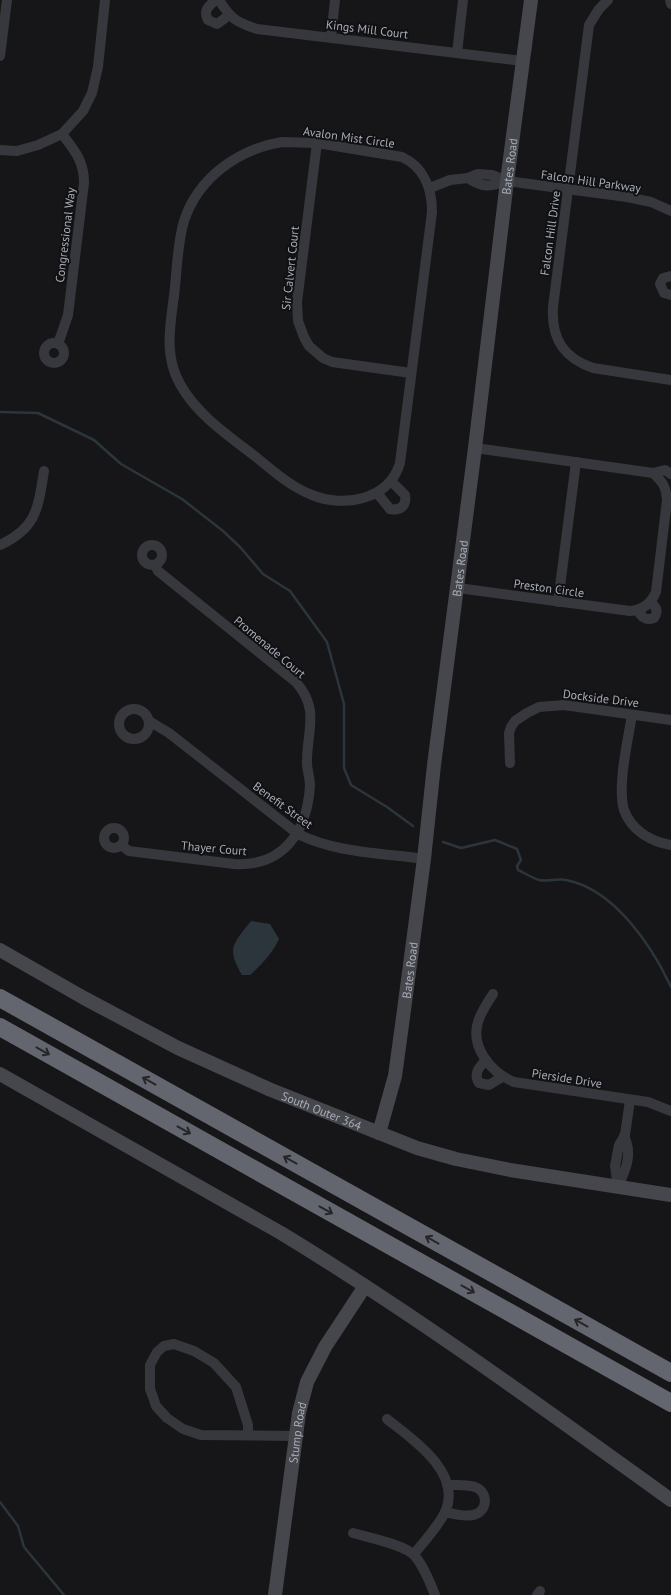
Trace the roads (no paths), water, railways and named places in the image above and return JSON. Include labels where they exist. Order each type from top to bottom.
[{"type":"highway","points":[[0,998],[671,1373]]},
{"type":"highway","points":[[0,1027],[671,1403]]},
{"type":"highway","points":[[624,1347],[671,1366]]},
{"type":"street","points":[[0,56],[7,0]]},
{"type":"street","points":[[0,150],[17,151],[38,145],[62,134],[83,110],[92,93],[98,67],[105,0]]},
{"type":"street","points":[[217,0],[228,16],[217,24],[208,20],[205,15],[206,10],[217,0]]},
{"type":"street","points":[[331,38],[335,0]]},
{"type":"street","points":[[457,53],[463,0]]},
{"type":"street","name":"Bates Road","points":[[379,1134],[395,1076],[458,588],[506,181],[531,0]]},
{"type":"street","points":[[670,0],[671,4]]},
{"type":"street","name":"Falcon Hill Drive","points":[[601,2],[589,25],[552,321],[556,337],[563,348],[580,364],[593,368],[671,380]]},
{"type":"street","name":"Kings Mill Court","points":[[228,16],[240,24],[257,28],[523,61]]},
{"type":"street","name":"Congressional Way","points":[[58,344],[68,315],[84,183],[84,170],[80,161],[62,134]]},
{"type":"street","name":"Avalon Mist Circle","points":[[282,142],[317,144],[402,157],[410,161],[417,168],[430,188],[432,212],[400,463],[395,476],[377,493],[356,500],[321,498],[304,492],[281,477],[215,425],[196,406],[174,373],[170,358],[169,332],[184,222],[197,194],[220,169],[253,149],[282,142]]},
{"type":"street","name":"Sir Calvert Court","points":[[317,144],[297,302],[298,321],[304,337],[316,353],[332,362],[411,373]]},
{"type":"street","name":"Falcon Hill Parkway","points":[[430,188],[450,180],[468,178],[478,174],[492,175],[506,181],[652,202],[671,211]]},
{"type":"street","points":[[671,276],[663,278],[660,284],[664,293],[671,295]]},
{"type":"street","points":[[475,448],[653,473],[665,470],[671,474]]},
{"type":"street","points":[[558,602],[576,462]]},
{"type":"street","points":[[0,545],[15,538],[30,524],[39,500],[44,471]]},
{"type":"street","name":"Preston Circle","points":[[458,588],[630,611],[637,610],[642,618],[649,620],[654,618],[657,612],[656,607],[651,602],[656,592],[669,489],[653,473]]},
{"type":"street","points":[[377,493],[390,509],[397,510],[402,508],[405,503],[405,495],[391,480]]},
{"type":"street","name":"Promenade Court","points":[[155,565],[158,571],[296,682],[304,692],[309,702],[311,722],[306,765],[310,786],[305,817],[298,834]]},
{"type":"street","points":[[637,610],[651,602]]},
{"type":"street","name":"Dockside Drive","points":[[510,763],[509,733],[511,727],[515,721],[526,713],[539,707],[564,705],[671,720]]},
{"type":"street","points":[[632,715],[622,778],[624,809],[638,831],[650,839],[671,845]]},
{"type":"street","name":"Benefit Street","points":[[149,722],[169,733],[298,834],[317,844],[424,859]]},
{"type":"street","name":"Thayer Court","points":[[121,845],[130,851],[244,865],[266,860],[286,847],[298,834]]},
{"type":"street","name":"South Outer 364","points":[[0,950],[84,998],[178,1048],[271,1090],[379,1134],[456,1159],[510,1170],[671,1195]]},
{"type":"street","points":[[486,1060],[479,1067],[476,1079],[479,1083],[489,1084],[502,1077],[481,1052],[476,1032],[484,1008],[493,994]]},
{"type":"street","points":[[0,1074],[281,1233],[365,1286],[510,1385],[671,1500]]},
{"type":"street","name":"Pierside Drive","points":[[502,1077],[514,1082],[648,1102],[671,1111]]},
{"type":"street","points":[[618,1187],[615,1166],[619,1145],[624,1136],[630,1100]]},
{"type":"street","name":"Stump Road","points":[[275,1595],[299,1413],[307,1382],[312,1370],[365,1286]]},
{"type":"street","points":[[248,1435],[248,1425],[236,1387],[214,1363],[194,1351],[174,1344],[164,1346],[157,1352],[150,1366],[150,1389],[156,1406],[167,1418],[183,1429],[201,1435],[296,1436]]},
{"type":"street","points":[[387,1419],[420,1444],[438,1466],[447,1485],[448,1498],[445,1512],[414,1554]]},
{"type":"street","points":[[445,1512],[475,1515],[482,1510],[485,1500],[484,1494],[477,1487],[447,1485]]},
{"type":"street","points":[[352,1533],[385,1541],[414,1554],[435,1595]]},
{"type":"waterway","points":[[0,412],[38,413],[94,440],[121,464],[182,499],[223,531],[240,547],[263,574],[290,591],[327,642],[344,704],[344,768],[351,785],[387,807],[413,826]]},
{"type":"waterway","points":[[443,842],[461,848],[495,840],[517,849],[521,860],[517,866],[518,870],[539,880],[566,880],[584,886],[600,895],[615,907],[642,938],[671,987]]},
{"type":"waterway","points":[[0,1502],[18,1526],[24,1547],[64,1595]]}]
